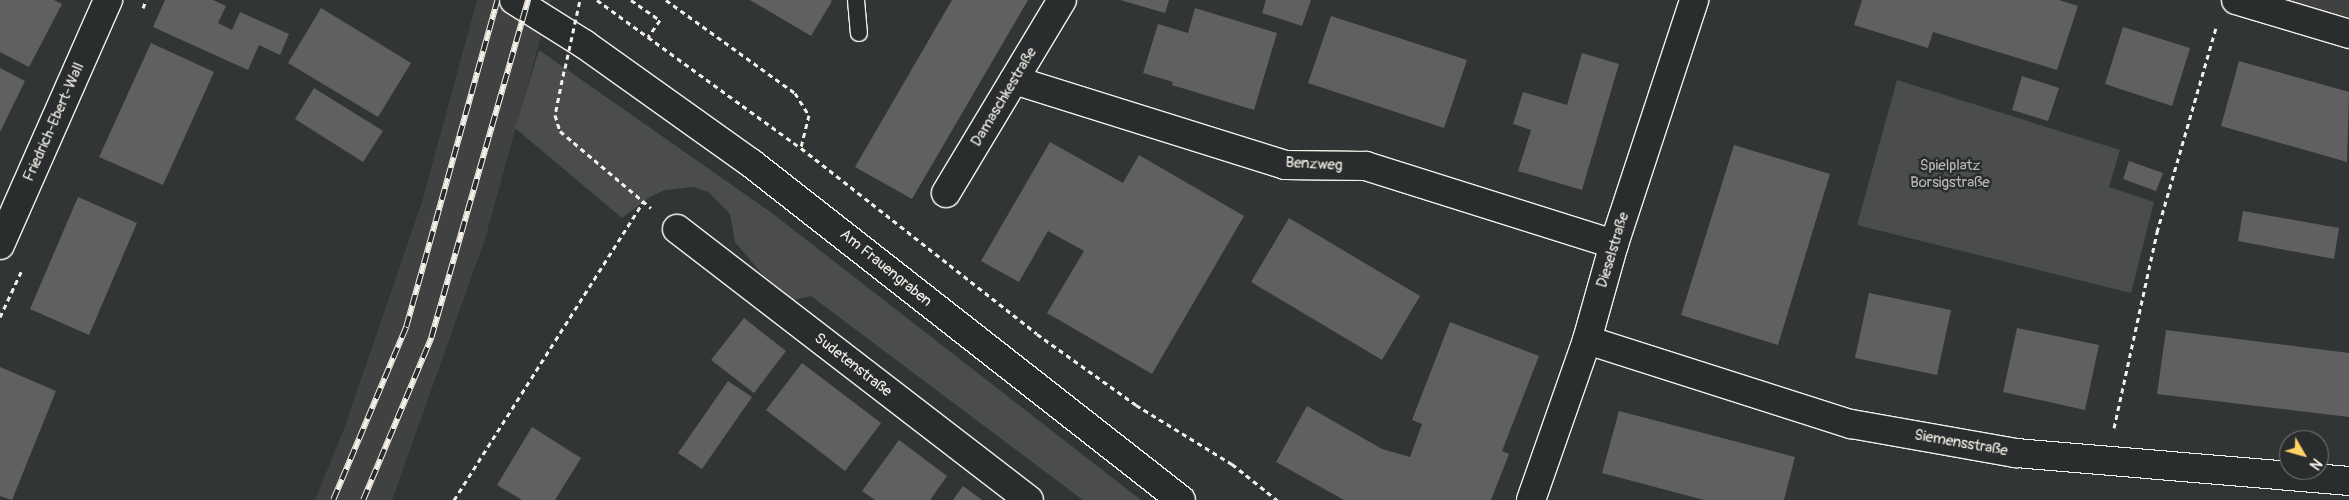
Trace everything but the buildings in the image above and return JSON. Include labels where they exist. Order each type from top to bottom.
[{"type":"street","name":"Friedrich-Ebert-Wall","points":[[0,245],[108,0]]},
{"type":"street","name":"Am Frauengraben","points":[[514,0],[584,44],[759,169],[1181,500]]},
{"type":"street","name":"Damaschkestraße","points":[[946,193],[1062,0]]},
{"type":"street","name":"Dieselstraße","points":[[1531,500],[1587,340],[1614,244],[1694,0]]},
{"type":"street","points":[[2227,9],[2349,34]]},
{"type":"street","name":"Benzweg","points":[[1014,80],[1285,164],[1366,166],[1614,244]]},
{"type":"street","name":"Sudetenstraße","points":[[677,229],[1029,500]]},
{"type":"street","name":"Siemensstraße","points":[[1587,340],[1851,424],[2016,453],[2349,481]]},
{"type":"lane","points":[[856,0],[859,33]]},
{"type":"path","points":[[580,0],[555,115],[560,131],[677,229]]},
{"type":"path","points":[[597,0],[801,148],[1037,334],[1136,405],[1232,464],[1277,500]]},
{"type":"path","points":[[631,0],[660,20],[648,37]]},
{"type":"path","points":[[666,0],[795,93],[809,115],[801,148]]},
{"type":"path","points":[[2107,461],[2158,232],[2227,9]]},
{"type":"path","points":[[456,499],[643,202]]},
{"type":"shaded area","points":[[477,0],[551,0],[485,239],[392,500],[315,500],[344,429],[422,202]]},
{"type":"shaded area","points":[[2236,0],[2349,0],[2349,34]]},
{"type":"green space","points":[[539,50],[772,213],[1141,500],[1083,500],[811,296],[794,300],[762,274],[735,242],[730,214],[708,192],[694,187],[665,190],[650,197],[622,218],[515,128]]},
{"type":"green space","name":"Spielplatz Borsigstraße","points":[[1897,80],[2120,150],[2109,187],[2154,202],[2131,293],[1857,225]]},
{"type":"railway","points":[[333,500],[406,327],[497,0]]},
{"type":"railway","points":[[363,500],[431,338],[528,0]]}]
